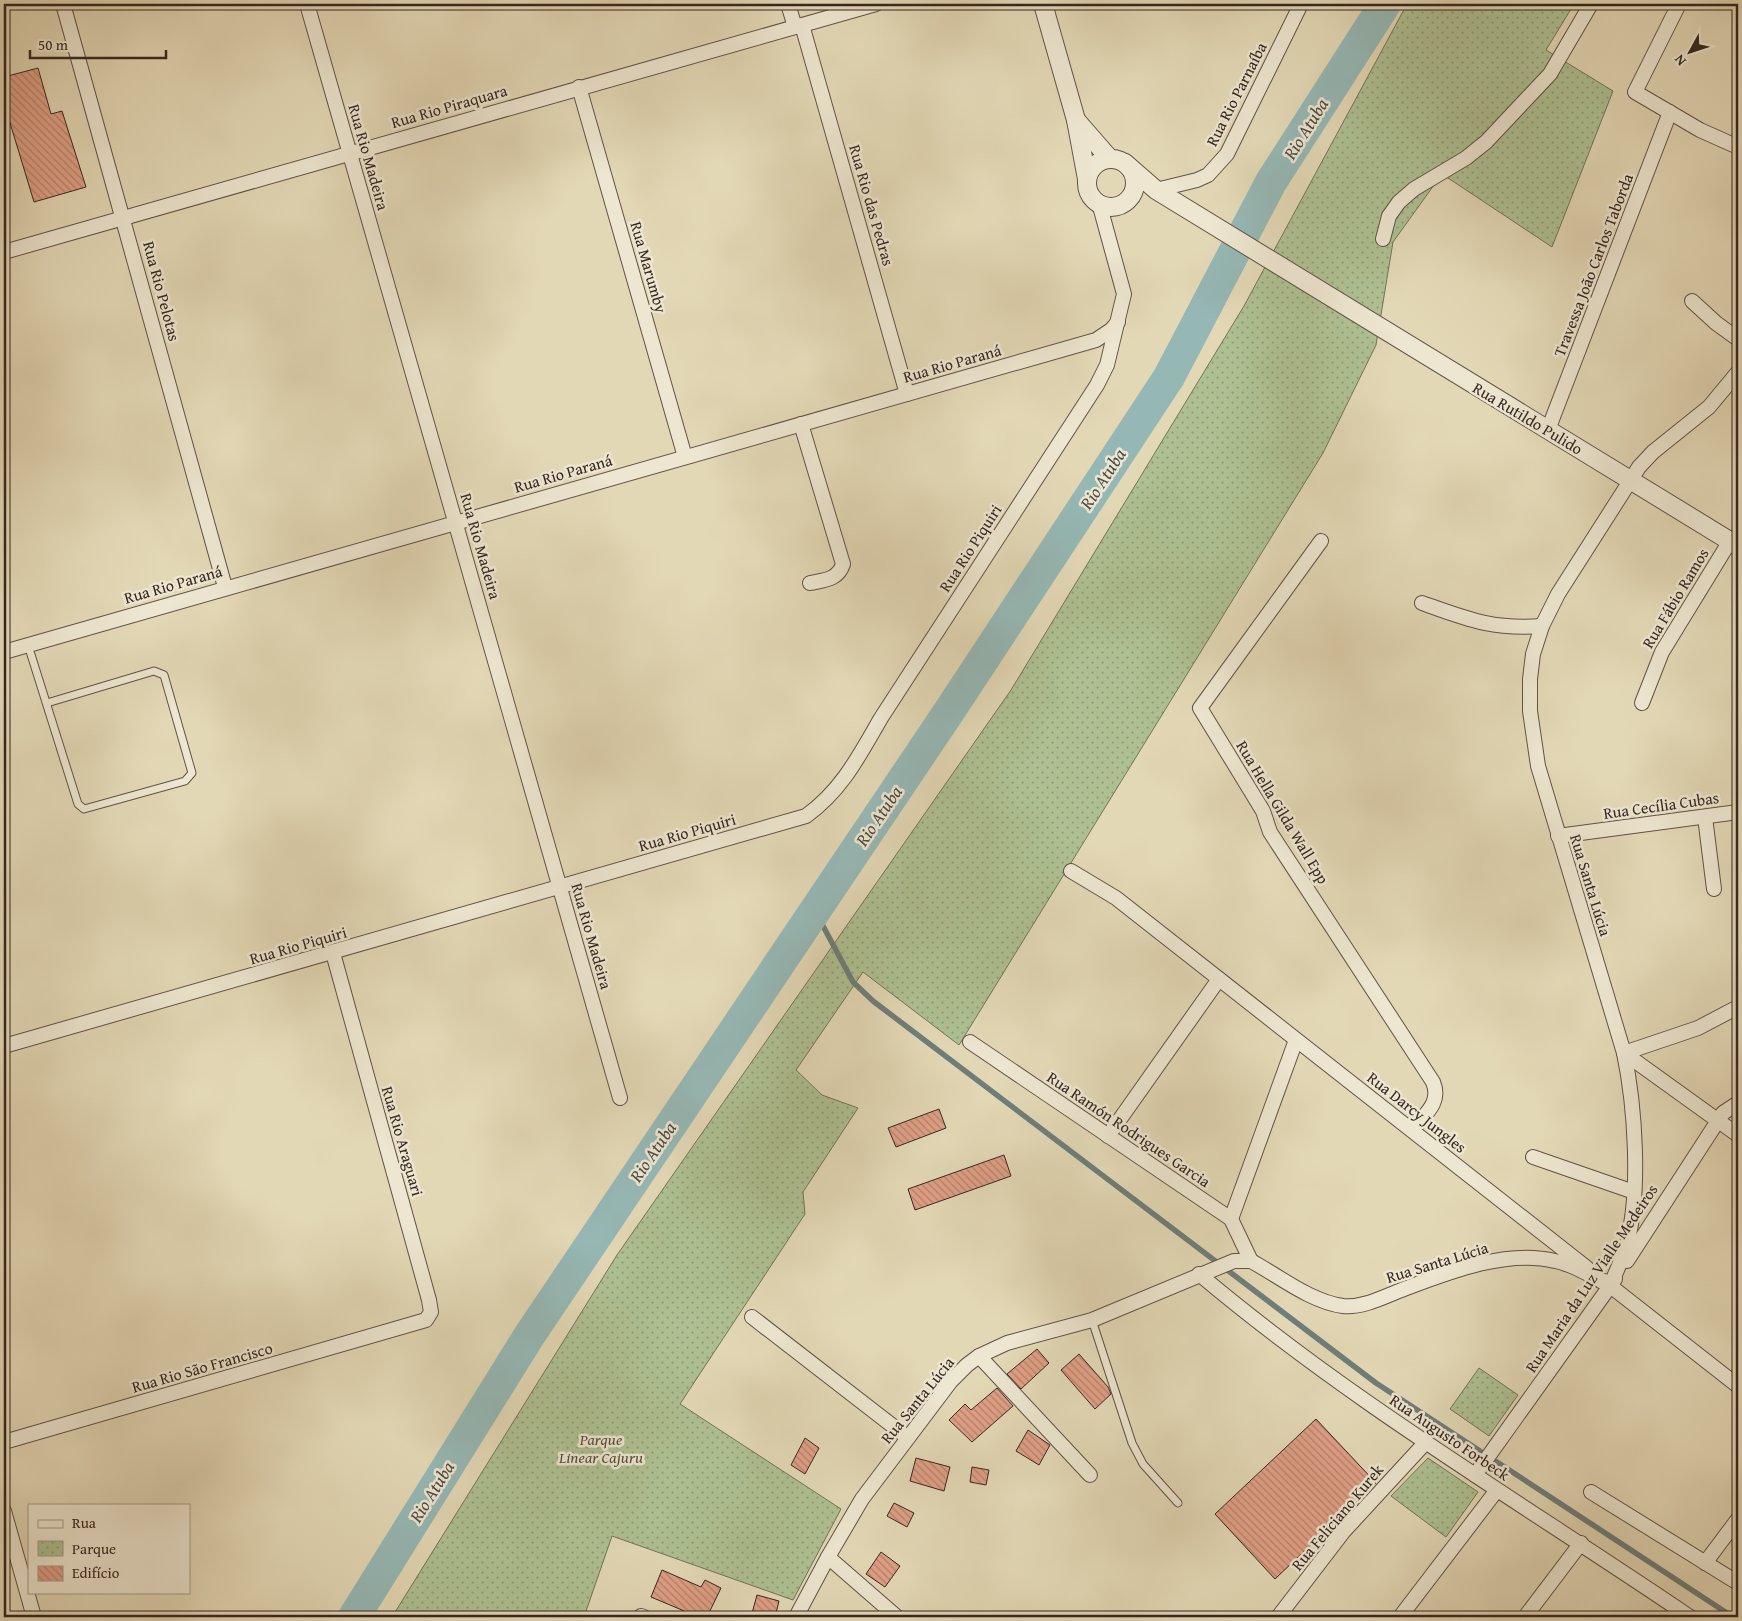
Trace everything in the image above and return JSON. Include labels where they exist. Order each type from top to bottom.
[{"type":"street","name":"Rua Rio Pelotas","points":[[63,4],[225,587]]},
{"type":"street","name":"Rua Rio Madeira","points":[[307,4],[620,1098]]},
{"type":"street","name":"Rua Rio das Pedras","points":[[788,4],[798,26],[907,394]]},
{"type":"street","name":"Rua Rio Piraquara","points":[[4,252],[876,4]]},
{"type":"street","points":[[1044,4],[1076,120],[1088,188],[1092,197],[1099,204],[1107,207],[1122,204],[1156,190]]},
{"type":"street","name":"Rua Rio Parnaíba","points":[[1156,190],[1197,180],[1208,175],[1227,154],[1300,4]]},
{"type":"street","points":[[1383,239],[1389,216],[1399,202],[1414,189],[1466,158],[1486,142],[1550,74],[1590,4]]},
{"type":"street","points":[[1679,4],[1636,92],[1700,130],[1738,147]]},
{"type":"street","name":"Rua Marumby","points":[[579,87],[685,456]]},
{"type":"street","name":"Travessa João Carlos Taborda","points":[[1548,430],[1670,112]]},
{"type":"street","points":[[1076,120],[1118,161],[1132,170],[1135,179],[1134,189],[1130,198],[1122,204]]},
{"type":"street","points":[[1087,179],[1095,164],[1118,161]]},
{"type":"street","name":"Rua Rutildo Pulido","points":[[1118,161],[1156,190],[1734,544]]},
{"type":"street","name":"Rua Rio Piquiri","points":[[4,1046],[806,816],[825,802],[849,772],[881,718],[1097,385],[1107,365],[1121,314],[1124,294],[1099,204]]},
{"type":"street","points":[[1692,300],[1716,323],[1738,339]]},
{"type":"street","name":"Rua Rio Paraná","points":[[4,652],[456,521],[1096,340],[1111,330],[1121,314]]},
{"type":"street","name":"Rua Santa Lúcia","points":[[796,1617],[862,1499],[951,1381],[979,1356],[1027,1336],[1092,1320],[1234,1261],[1251,1261],[1318,1298],[1344,1306],[1367,1303],[1452,1272],[1512,1259],[1535,1258],[1556,1261],[1576,1268],[1610,1286],[1627,1243],[1634,1192],[1630,1092],[1624,1053],[1538,766],[1530,711],[1532,662],[1542,626],[1578,559],[1630,480],[1646,458],[1709,407],[1738,372]]},
{"type":"street","points":[[801,424],[843,564],[841,572],[834,578],[810,583]]},
{"type":"street","name":"Rua Hella Gilda Wall Epp","points":[[1321,541],[1200,708],[1263,811],[1270,832],[1433,1082],[1436,1089],[1434,1104],[1412,1130]]},
{"type":"street","name":"Rua Fábio Ramos","points":[[1642,703],[1662,652],[1734,544]]},
{"type":"street","points":[[1422,602],[1485,624],[1508,628],[1542,626]]},
{"type":"street","name":"Rua Cecília Cubas","points":[[1558,836],[1738,812]]},
{"type":"street","points":[[1705,817],[1714,889]]},
{"type":"street","name":"Rua Darcy Jungles","points":[[1071,871],[1116,898],[1738,1386]]},
{"type":"street","name":"Rua Rio Araguari","points":[[333,953],[429,1300],[431,1312],[426,1320],[409,1325]]},
{"type":"street","points":[[1108,1136],[1219,979]]},
{"type":"street","points":[[1624,1053],[1698,1028],[1738,1007]]},
{"type":"street","points":[[1251,1261],[1231,1219],[1296,1040]]},
{"type":"street","name":"Rua Ramón Rodrigues Garcia","points":[[970,1042],[1231,1219]]},
{"type":"street","points":[[1624,1053],[1738,1135]]},
{"type":"street","name":"Rua Maria da Luz Vialle Medeiros","points":[[1475,1475],[1610,1286],[1718,1120],[1730,1107],[1738,1103]]},
{"type":"street","points":[[1533,1157],[1634,1192]]},
{"type":"street","name":"Rua Augusto Forbeck","points":[[1199,1274],[1280,1340],[1426,1442],[1690,1617]]},
{"type":"street","points":[[752,1317],[908,1437]]},
{"type":"street","name":"Rua Rio São Francisco","points":[[4,1442],[409,1325]]},
{"type":"street","points":[[979,1356],[1090,1475]]},
{"type":"street","name":"Rua Feliciano Kurek","points":[[1278,1617],[1344,1531],[1426,1442]]},
{"type":"street","points":[[1400,1617],[1497,1490]]},
{"type":"street","points":[[1591,1492],[1738,1584]]},
{"type":"street","points":[[4,1511],[34,1617]]},
{"type":"street","points":[[1705,1563],[1738,1519]]},
{"type":"street","points":[[1525,1617],[1581,1543]]},
{"type":"street","points":[[828,1557],[897,1617]]},
{"type":"lane","points":[[28,645],[78,804],[84,809],[185,781],[192,773],[164,675],[160,672],[154,670],[47,703]]},
{"type":"lane","points":[[1092,1320],[1132,1443],[1143,1464],[1178,1504]]},
{"type":"green space","name":"Parque Linear Cajuru","points":[[1407,4],[1574,4],[1546,50],[1613,91],[1552,247],[1442,174],[1393,242],[1376,345],[1323,453],[959,1045],[863,972],[796,1070],[822,1095],[858,1108],[803,1192],[805,1214],[680,1404],[841,1509],[793,1600],[612,1536],[584,1617],[392,1617],[617,1255],[1011,690],[1244,306]]},
{"type":"green space","points":[[1479,1368],[1518,1395],[1489,1436],[1450,1409]]},
{"type":"green space","points":[[1428,1458],[1478,1492],[1446,1537],[1391,1496]]},
{"type":"building","points":[[38,68],[51,114],[62,111],[86,187],[34,202],[4,103],[4,77]]},
{"type":"building","points":[[939,1109],[946,1128],[896,1147],[888,1128]]},
{"type":"building","points":[[1004,1155],[1011,1176],[915,1210],[908,1189]]},
{"type":"building","points":[[1037,1349],[1049,1363],[1021,1389],[1007,1374]]},
{"type":"building","points":[[1079,1354],[1108,1387],[1111,1394],[1095,1409],[1061,1370]]},
{"type":"building","points":[[997,1388],[1013,1406],[972,1442],[949,1420],[965,1404],[971,1410]]},
{"type":"building","points":[[1316,1419],[1376,1483],[1275,1579],[1215,1514]]},
{"type":"building","points":[[1028,1430],[1050,1445],[1039,1465],[1016,1451]]},
{"type":"building","points":[[805,1438],[819,1448],[805,1474],[791,1465]]},
{"type":"building","points":[[916,1458],[950,1467],[944,1491],[910,1481]]},
{"type":"building","points":[[972,1467],[989,1470],[986,1485],[970,1482]]},
{"type":"building","points":[[894,1503],[914,1513],[907,1527],[887,1516]]},
{"type":"building","points":[[881,1552],[900,1566],[885,1587],[866,1574]]},
{"type":"building","points":[[662,1570],[701,1587],[705,1580],[721,1588],[707,1617],[686,1617],[689,1613],[651,1597]]},
{"type":"building","points":[[757,1595],[779,1601],[775,1617],[751,1617]]},
{"type":"waterway","name":"Rio Atuba","points":[[354,1617],[529,1336],[950,710],[1169,377],[1271,182],[1385,4]]},
{"type":"waterway","points":[[815,911],[853,982],[873,1001],[1376,1383],[1480,1451]]},
{"type":"waterway","points":[[1497,1462],[1733,1617]]}]
